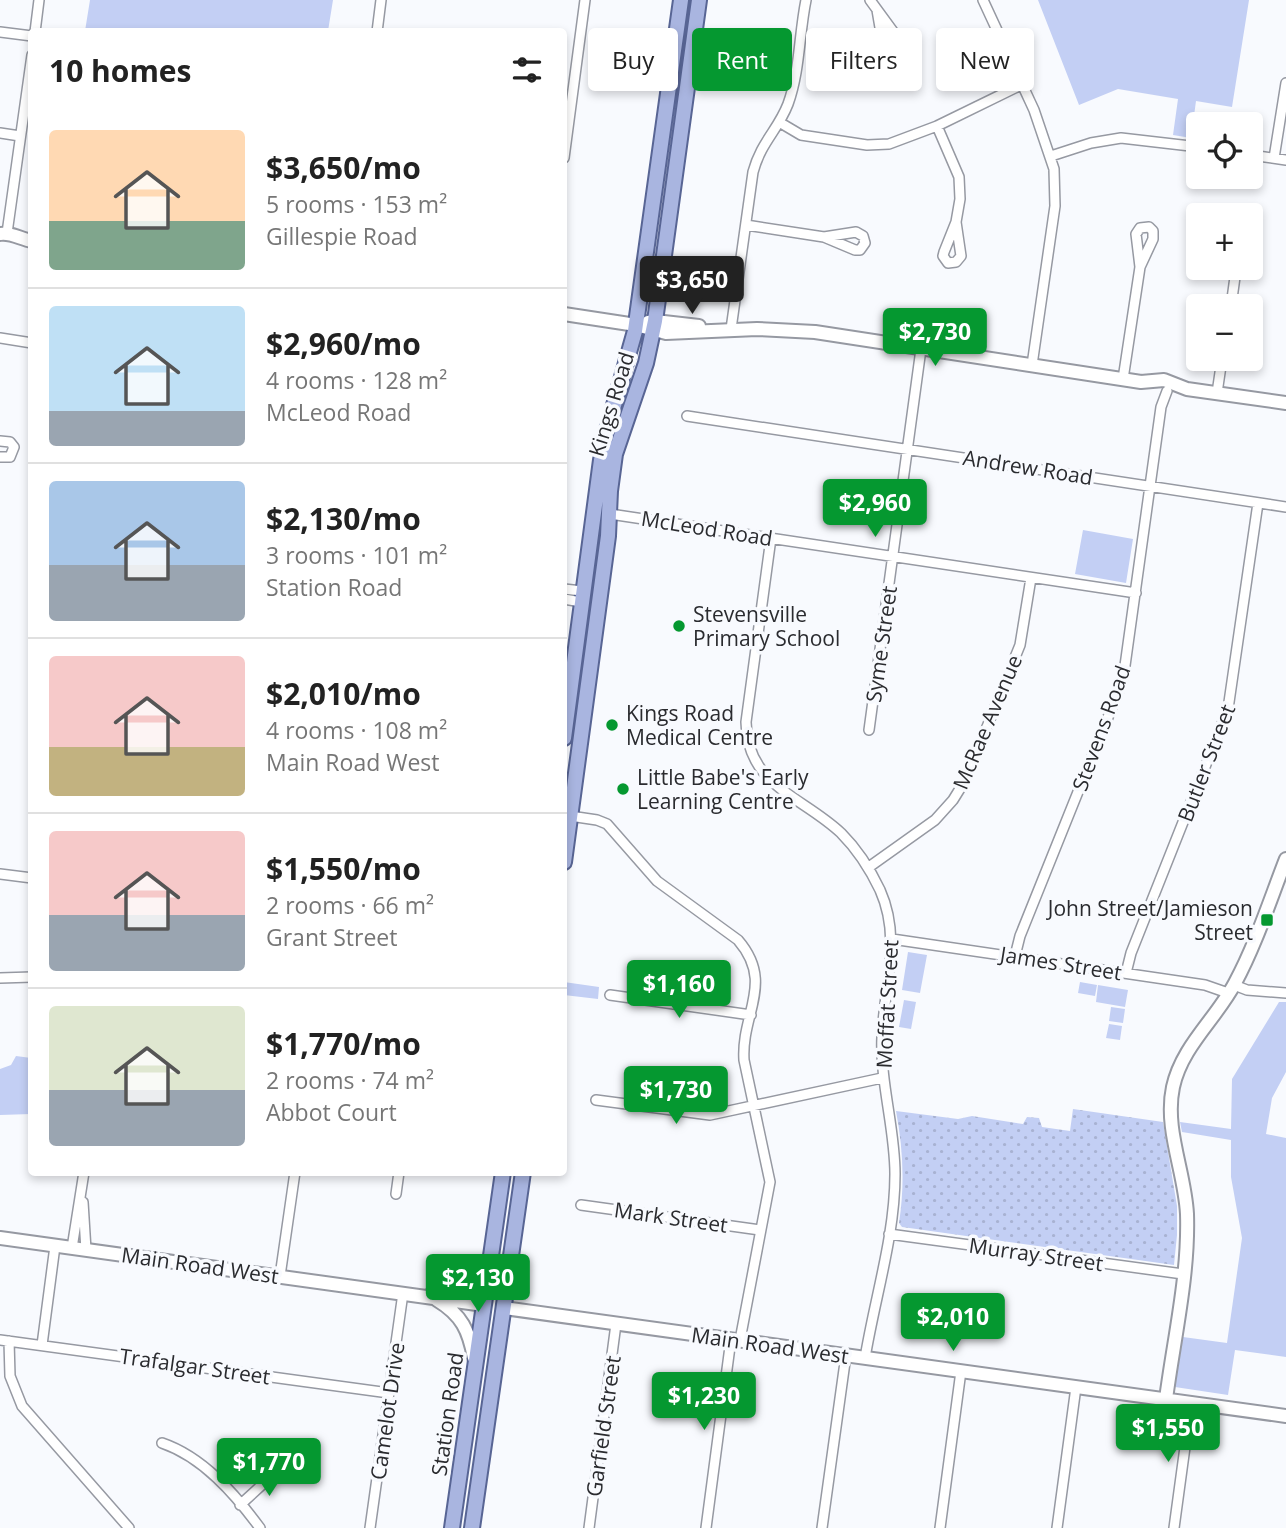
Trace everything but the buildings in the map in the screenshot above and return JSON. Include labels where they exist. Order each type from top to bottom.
[{"type":"main road","name":"Kings Road","points":[[567,714],[607,430],[636,325],[681,0]]},
{"type":"main road","name":"Kings Road","points":[[567,815],[600,597],[615,454],[641,379],[654,326],[699,0]]},
{"type":"main road","points":[[582,596],[600,597]]},
{"type":"main road","points":[[502,1176],[484,1305],[504,1308],[522,1176]]},
{"type":"main road","name":"Station Road","points":[[452,1528],[484,1305]]},
{"type":"main road","name":"Station Road","points":[[472,1528],[504,1308]]},
{"type":"street","points":[[36,28],[39,0]]},
{"type":"street","points":[[378,28],[381,0]]},
{"type":"street","points":[[567,136],[585,0]]},
{"type":"street","points":[[731,329],[757,156],[791,96],[806,0]]},
{"type":"street","points":[[870,0],[877,10]]},
{"type":"street","points":[[984,0],[997,28]]},
{"type":"street","points":[[0,32],[28,36]]},
{"type":"street","points":[[567,74],[575,75]]},
{"type":"street","points":[[28,82],[4,233],[28,240]]},
{"type":"street","points":[[1274,158],[1286,83]]},
{"type":"street","points":[[779,121],[801,135],[867,145],[900,141],[1009,91]]},
{"type":"street","points":[[1026,91],[1051,156],[1056,184],[1031,366]]},
{"type":"street","points":[[937,126],[959,177],[960,199],[956,222]]},
{"type":"street","points":[[0,133],[20,136]]},
{"type":"street","points":[[1051,156],[1091,143],[1121,138],[1186,146]]},
{"type":"street","points":[[1263,157],[1286,160]]},
{"type":"street","points":[[746,225],[824,237]]},
{"type":"street","points":[[1124,379],[1140,268]]},
{"type":"street","points":[[567,314],[636,325],[814,332],[1164,387],[1286,403]]},
{"type":"street","points":[[0,338],[28,342]]},
{"type":"street","name":"Syme Street","points":[[869,730],[921,349]]},
{"type":"street","points":[[1217,393],[1220,371]]},
{"type":"street","name":"Stevens Road","points":[[1015,956],[1020,936],[1123,680],[1164,387]]},
{"type":"street","name":"Andrew Road","points":[[687,416],[1286,507]]},
{"type":"street","points":[[0,441],[10,442],[14,447],[10,457],[0,457]]},
{"type":"street","name":"Butler Street","points":[[1126,973],[1130,953],[1228,709],[1258,503]]},
{"type":"street","name":"McLeod Road","points":[[610,514],[1136,593]]},
{"type":"street","name":"Moffat Street","points":[[771,538],[746,722],[749,747],[756,764],[766,777],[840,832],[869,867],[886,904],[892,939],[883,1022],[882,1078],[895,1174],[889,1234],[865,1358]]},
{"type":"street","name":"McRae Avenue","points":[[869,867],[935,820],[953,800],[966,779],[1020,645],[1031,578]]},
{"type":"street","points":[[567,590],[582,596]]},
{"type":"street","points":[[567,598],[582,596]]},
{"type":"street","points":[[567,815],[607,824],[657,881],[738,940],[748,952],[755,969],[757,985],[744,1051],[769,1174],[760,1230],[735,1340],[706,1528]]},
{"type":"street","points":[[1166,1399],[1183,1274],[1187,1212],[1184,1181],[1171,1121],[1172,1093],[1184,1058],[1231,989],[1286,859]]},
{"type":"street","points":[[0,874],[28,878]]},
{"type":"street","name":"James Street","points":[[892,939],[1231,989],[1286,993]]},
{"type":"street","points":[[0,978],[28,977]]},
{"type":"street","points":[[610,995],[751,1015]]},
{"type":"street","points":[[596,1100],[703,1115],[717,1114],[882,1078]]},
{"type":"street","points":[[72,1248],[84,1176]]},
{"type":"street","points":[[84,1176],[86,1250]]},
{"type":"street","points":[[280,1276],[294,1176]]},
{"type":"street","points":[[396,1194],[398,1176]]},
{"type":"street","name":"Mark Street","points":[[581,1205],[760,1230]]},
{"type":"street","name":"Murray Street","points":[[889,1234],[1183,1274]]},
{"type":"street","name":"Main Road West","points":[[0,1238],[484,1305]]},
{"type":"street","points":[[42,1345],[55,1245]]},
{"type":"street","points":[[409,1294],[464,1288],[478,1282],[488,1272]]},
{"type":"street","name":"Camelot Drive","points":[[370,1528],[389,1393],[409,1294]]},
{"type":"street","points":[[433,1298],[451,1309],[464,1324],[475,1362]]},
{"type":"street","name":"Main Road West","points":[[504,1308],[1286,1416]]},
{"type":"street","name":"Garfield Street","points":[[589,1528],[616,1324]]},
{"type":"street","points":[[5,1340],[10,1376],[22,1406],[129,1528]]},
{"type":"street","name":"Trafalgar Street","points":[[5,1340],[389,1393]]},
{"type":"street","points":[[822,1528],[846,1355]]},
{"type":"street","points":[[940,1528],[961,1371]]},
{"type":"street","points":[[1056,1528],[1076,1387]]},
{"type":"street","points":[[1174,1528],[1191,1403]]},
{"type":"street","points":[[162,1443],[197,1460],[260,1528]]},
{"type":"street","points":[[240,1505],[265,1482],[285,1471]]},
{"type":"shaded area","points":[[90,0],[333,0],[328,28],[85,28]]},
{"type":"shaded area","points":[[1038,0],[1249,0],[1232,107],[1196,101],[1195,112],[1186,112],[1186,137],[1173,135],[1178,99],[1118,89],[1079,105]]},
{"type":"shaded area","points":[[1083,530],[1133,539],[1126,583],[1075,574]]},
{"type":"shaded area","points":[[908,952],[927,955],[920,993],[902,990]]},
{"type":"shaded area","points":[[567,982],[599,987],[598,999],[567,995]]},
{"type":"shaded area","points":[[1080,982],[1097,985],[1095,996],[1078,993]]},
{"type":"shaded area","points":[[1098,985],[1128,990],[1125,1007],[1096,1002]]},
{"type":"shaded area","points":[[904,1000],[916,1002],[911,1029],[899,1027]]},
{"type":"shaded area","points":[[1279,1002],[1286,1002],[1286,1072],[1272,1098],[1266,1134],[1286,1138],[1286,1357],[1235,1350],[1228,1395],[1175,1387],[1183,1337],[1227,1343],[1242,1238],[1231,1177],[1231,1140],[1182,1132],[1180,1122],[1231,1129],[1232,1079]]},
{"type":"shaded area","points":[[1111,1007],[1125,1009],[1123,1023],[1109,1021]]},
{"type":"shaded area","points":[[1109,1024],[1122,1026],[1120,1040],[1106,1038]]},
{"type":"shaded area","points":[[16,1056],[28,1058],[28,1114],[0,1115],[0,1069],[11,1065]]},
{"type":"shaded area","points":[[1073,1109],[1163,1122],[1177,1206],[1174,1265],[902,1227],[899,1223],[902,1166],[896,1111],[958,1119],[972,1116],[1023,1124],[1027,1117],[1039,1118],[1042,1127],[1070,1131]]},
{"type":"place","name":"Stevensville Primary School","points":[[679,626]]},
{"type":"place","name":"Kings Road Medical Centre","points":[[612,725]]},
{"type":"place","name":"Little Babe's Early Learning Centre","points":[[623,789]]},
{"type":"place","name":"John Street/Jamieson Street","points":[[1267,920]]}]
